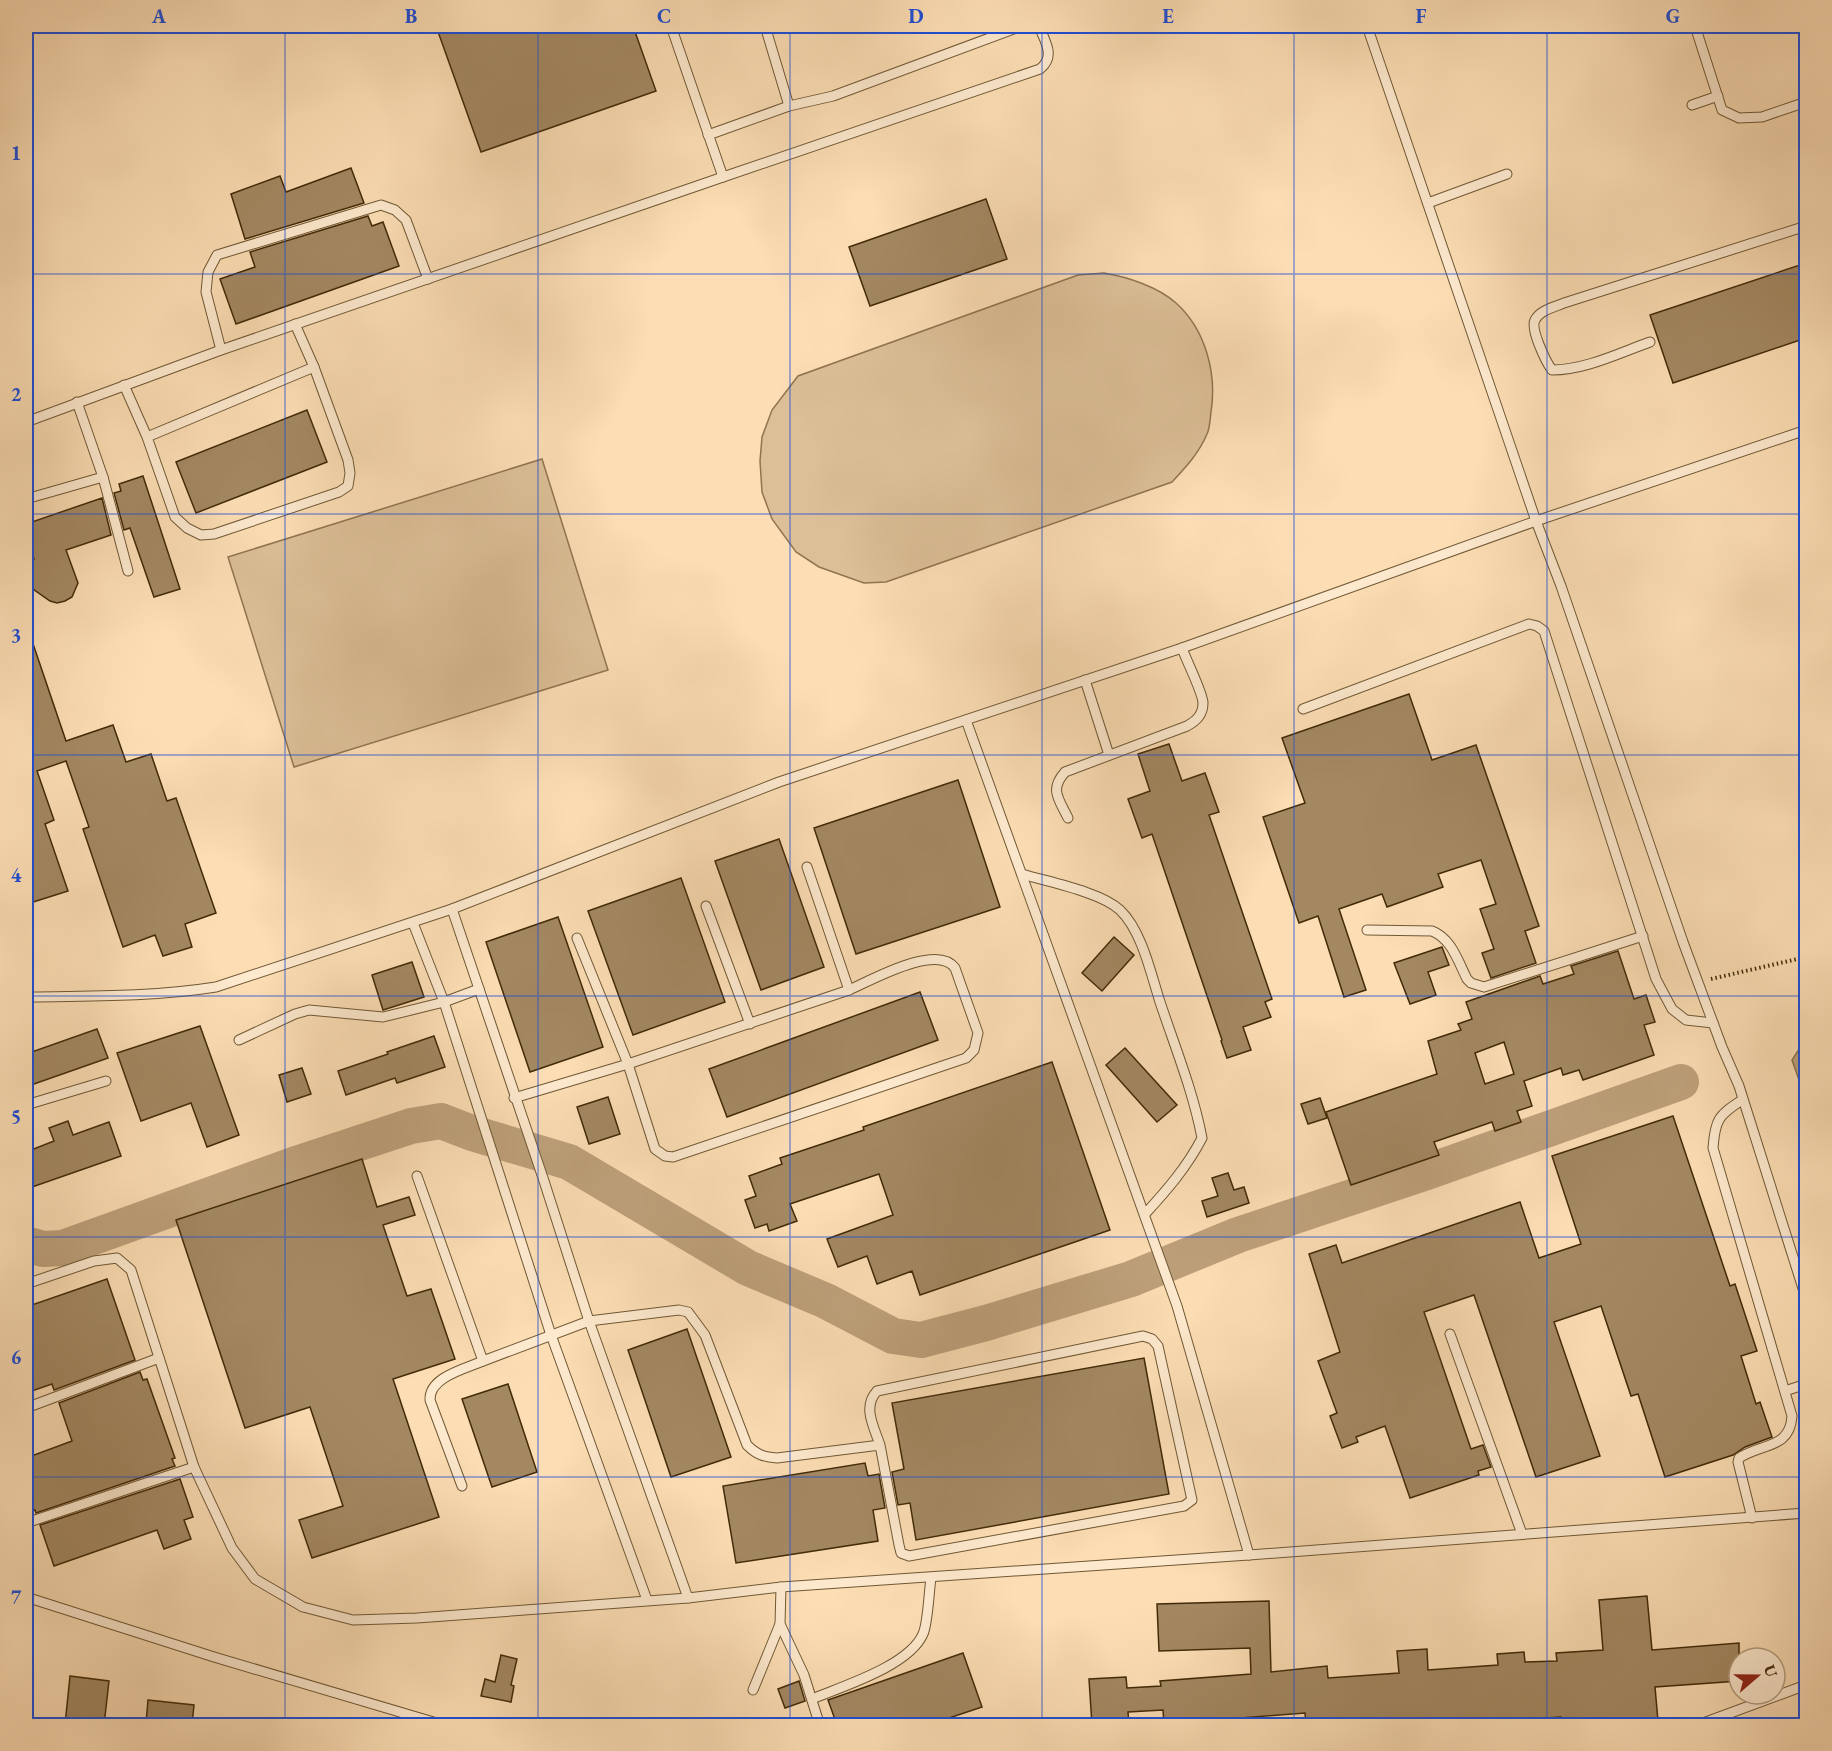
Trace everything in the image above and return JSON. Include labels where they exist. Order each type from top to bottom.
[{"type":"lane","points":[[671,26],[723,177]]},
{"type":"lane","points":[[765,26],[789,106]]},
{"type":"lane","points":[[708,135],[789,106],[832,96],[1022,26]]},
{"type":"lane","points":[[26,422],[295,324],[1040,69],[1047,63],[1050,54],[1039,26]]},
{"type":"lane","points":[[1367,26],[1536,521],[1561,586],[1698,982],[1739,1086],[1806,1298]]},
{"type":"lane","points":[[1695,26],[1722,110],[1739,118],[1762,117],[1806,102]]},
{"type":"lane","points":[[1692,105],[1718,96]]},
{"type":"lane","points":[[1428,203],[1508,174]]},
{"type":"lane","points":[[221,350],[206,292],[208,272],[217,255],[381,205],[395,210],[406,220],[428,279]]},
{"type":"lane","points":[[1650,342],[1584,364],[1562,370],[1552,370],[1547,364],[1534,328],[1535,320],[1542,312],[1564,303],[1806,226]]},
{"type":"lane","points":[[124,385],[147,437],[176,517],[187,528],[201,535],[214,534],[339,492],[348,486],[350,473],[348,460],[314,367],[295,324]]},
{"type":"lane","points":[[147,437],[314,367]]},
{"type":"lane","points":[[77,402],[103,477],[128,571]]},
{"type":"lane","points":[[26,997],[180,993],[216,987],[452,909],[779,782],[1182,648],[1536,521],[1806,430]]},
{"type":"lane","points":[[26,499],[103,477]]},
{"type":"lane","points":[[1303,709],[1529,624],[1544,631],[1656,979],[1672,1010],[1686,1020],[1713,1023]]},
{"type":"lane","points":[[1068,818],[1056,792],[1057,781],[1065,772],[1187,726],[1201,715],[1203,702],[1182,648]]},
{"type":"lane","points":[[1085,680],[1109,755]]},
{"type":"lane","points":[[966,720],[1177,1306],[1249,1555]]},
{"type":"lane","points":[[807,867],[849,990]]},
{"type":"lane","points":[[1022,874],[1079,890],[1109,902],[1129,920],[1143,949],[1178,1049],[1202,1138],[1174,1182],[1145,1214]]},
{"type":"lane","points":[[706,906],[750,1024]]},
{"type":"lane","points":[[452,909],[589,1321],[688,1598]]},
{"type":"lane","points":[[413,923],[444,1002],[551,1335],[647,1600]]},
{"type":"lane","points":[[1367,930],[1439,933],[1449,943],[1467,979],[1477,986],[1484,987],[1643,936]]},
{"type":"lane","points":[[514,1098],[628,1064],[750,1024],[849,990],[918,960],[941,959],[950,962],[955,968],[978,1033],[974,1050],[966,1058],[674,1158],[664,1156],[655,1149],[628,1064],[577,938]]},
{"type":"lane","points":[[239,1040],[295,1014],[309,1010],[383,1017],[444,1002],[479,989]]},
{"type":"lane","points":[[26,1105],[106,1081]]},
{"type":"lane","points":[[1742,1100],[1718,1118],[1714,1129],[1713,1148],[1792,1416],[1789,1433],[1783,1440],[1756,1449],[1739,1458],[1738,1462],[1752,1518]]},
{"type":"lane","points":[[417,1176],[483,1361]]},
{"type":"lane","points":[[26,1284],[94,1261],[117,1258],[130,1270],[194,1467],[232,1548],[255,1579],[303,1607],[353,1620],[417,1618],[688,1598],[781,1587],[931,1578],[1806,1513]]},
{"type":"lane","points":[[462,1486],[430,1400],[430,1393],[434,1386],[443,1379],[483,1361],[589,1321],[679,1310],[688,1312],[705,1335],[747,1445],[755,1453],[764,1457],[777,1458],[880,1445]]},
{"type":"lane","points":[[1450,1334],[1522,1534]]},
{"type":"lane","points":[[1143,1336],[1152,1339],[1158,1346],[1192,1500],[1184,1506],[909,1557],[901,1553],[880,1445],[869,1412],[870,1398],[877,1391],[1143,1336]]},
{"type":"lane","points":[[26,1408],[159,1358]]},
{"type":"lane","points":[[1785,1391],[1806,1384]]},
{"type":"lane","points":[[29,1522],[194,1467]]},
{"type":"lane","points":[[812,1698],[882,1670],[907,1654],[924,1633],[931,1578]]},
{"type":"lane","points":[[753,1690],[780,1624],[781,1587]]},
{"type":"lane","points":[[26,1597],[204,1654],[447,1725]]},
{"type":"lane","points":[[780,1624],[804,1674],[820,1725]]},
{"type":"lane","points":[[1695,1725],[1806,1685]]},
{"type":"path","points":[[1698,982],[1806,957]]},
{"type":"shaded area","points":[[1104,273],[1142,284],[1169,297],[1195,326],[1207,353],[1212,383],[1209,429],[1196,454],[1172,482],[886,582],[864,583],[819,567],[796,552],[772,519],[762,492],[760,461],[762,437],[772,410],[798,376],[1078,275]]},
{"type":"shaded area","points":[[542,459],[608,670],[294,767],[228,557]]},
{"type":"shaded area","points":[[1806,1044],[1806,1082],[1799,1080],[1792,1060],[1801,1046]]},
{"type":"building","points":[[436,26],[633,26],[656,91],[481,152]]},
{"type":"building","points":[[351,168],[364,203],[245,239],[231,194],[280,176],[286,192]]},
{"type":"building","points":[[986,199],[1007,259],[870,306],[849,247]]},
{"type":"building","points":[[368,216],[372,226],[383,222],[399,266],[236,324],[220,279],[255,267],[250,252]]},
{"type":"building","points":[[1806,263],[1806,338],[1673,383],[1650,315]]},
{"type":"building","points":[[307,410],[327,462],[196,513],[176,462]]},
{"type":"building","points":[[143,476],[180,589],[154,597],[130,528],[124,530],[114,493],[121,491],[119,484]]},
{"type":"building","points":[[102,498],[111,535],[66,550],[78,583],[72,597],[57,603],[50,601],[26,584],[26,560],[34,559],[26,535],[26,524]]},
{"type":"building","points":[[28,629],[66,741],[113,725],[126,762],[151,754],[167,801],[176,798],[216,913],[185,924],[192,947],[163,956],[155,935],[123,947],[83,829],[89,827],[66,761],[37,771],[54,820],[45,824],[68,891],[30,903],[26,890],[26,630]]},
{"type":"building","points":[[1409,694],[1432,760],[1476,745],[1539,926],[1525,931],[1536,963],[1491,978],[1482,953],[1494,949],[1480,909],[1496,904],[1481,860],[1438,874],[1443,887],[1387,907],[1382,894],[1339,909],[1366,990],[1344,997],[1318,916],[1299,923],[1263,817],[1305,803],[1282,738]]},
{"type":"building","points":[[1169,744],[1182,781],[1205,773],[1219,812],[1209,815],[1272,999],[1265,1002],[1271,1017],[1243,1027],[1251,1050],[1227,1058],[1152,834],[1142,838],[1128,799],[1150,791],[1138,754]]},
{"type":"building","points":[[958,780],[1000,907],[856,954],[814,828]]},
{"type":"building","points":[[779,839],[824,967],[761,990],[715,861]]},
{"type":"building","points":[[681,878],[725,1002],[633,1035],[588,911]]},
{"type":"building","points":[[558,917],[603,1047],[530,1072],[486,942]]},
{"type":"building","points":[[1114,937],[1134,955],[1102,991],[1082,973]]},
{"type":"building","points":[[1442,947],[1449,965],[1428,972],[1436,995],[1410,1004],[1394,963]]},
{"type":"building","points":[[1618,951],[1634,999],[1646,995],[1655,1022],[1644,1025],[1654,1055],[1583,1080],[1579,1070],[1563,1075],[1561,1068],[1524,1081],[1532,1106],[1517,1111],[1521,1122],[1495,1131],[1492,1122],[1434,1142],[1439,1155],[1351,1185],[1326,1112],[1437,1074],[1428,1041],[1461,1030],[1458,1024],[1472,1019],[1466,1002],[1540,976],[1543,984],[1574,974],[1571,966]],"holes":[[[1504,1042],[1514,1074],[1485,1084],[1475,1053]]]},
{"type":"building","points":[[412,962],[424,997],[383,1010],[372,975]]},
{"type":"building","points":[[920,992],[938,1040],[727,1117],[709,1069]]},
{"type":"building","points":[[200,1026],[239,1135],[207,1147],[191,1103],[141,1121],[117,1053]]},
{"type":"building","points":[[97,1029],[108,1058],[31,1085],[26,1070],[26,1054]]},
{"type":"building","points":[[434,1036],[445,1067],[397,1083],[395,1078],[346,1095],[338,1071]]},
{"type":"building","points":[[1125,1048],[1177,1105],[1157,1122],[1106,1065]]},
{"type":"building","points":[[1052,1062],[1110,1230],[920,1295],[912,1271],[877,1284],[867,1256],[838,1267],[827,1239],[893,1215],[879,1174],[790,1204],[797,1221],[769,1231],[767,1224],[755,1228],[745,1200],[756,1196],[749,1176],[782,1164],[780,1158]]},
{"type":"building","points":[[302,1068],[311,1094],[287,1102],[279,1075]]},
{"type":"building","points":[[608,1097],[620,1134],[589,1144],[577,1107]]},
{"type":"building","points":[[1320,1098],[1327,1118],[1308,1124],[1301,1104]]},
{"type":"building","points":[[1673,1116],[1730,1286],[1735,1284],[1757,1351],[1741,1356],[1756,1404],[1760,1402],[1772,1437],[1745,1447],[1733,1455],[1665,1477],[1638,1394],[1631,1396],[1601,1306],[1554,1322],[1600,1456],[1536,1477],[1474,1295],[1424,1312],[1471,1449],[1483,1445],[1491,1467],[1478,1471],[1479,1475],[1410,1498],[1385,1426],[1356,1437],[1358,1442],[1342,1448],[1330,1416],[1337,1413],[1318,1361],[1340,1352],[1309,1254],[1336,1245],[1342,1263],[1520,1202],[1539,1258],[1581,1244],[1552,1156]]},
{"type":"building","points":[[68,1121],[73,1135],[109,1122],[121,1156],[32,1187],[26,1170],[26,1152],[54,1141],[49,1128]]},
{"type":"building","points":[[362,1159],[377,1207],[409,1197],[415,1215],[383,1225],[407,1296],[431,1289],[455,1359],[393,1379],[439,1517],[312,1558],[299,1520],[343,1506],[310,1407],[245,1428],[176,1220]]},
{"type":"building","points":[[1228,1173],[1234,1190],[1244,1187],[1249,1203],[1207,1217],[1202,1201],[1218,1196],[1212,1178]]},
{"type":"building","points":[[107,1279],[135,1360],[54,1390],[52,1384],[26,1393],[26,1307]]},
{"type":"building","points":[[687,1329],[731,1457],[671,1477],[628,1350]]},
{"type":"building","points":[[1144,1358],[1169,1494],[916,1540],[910,1503],[898,1505],[892,1472],[904,1469],[892,1403]]},
{"type":"building","points":[[140,1372],[143,1380],[147,1379],[175,1458],[172,1459],[175,1466],[36,1513],[35,1510],[26,1513],[26,1458],[72,1441],[59,1403]]},
{"type":"building","points":[[508,1384],[537,1472],[492,1487],[462,1399]]},
{"type":"building","points":[[865,1463],[868,1476],[879,1474],[885,1508],[873,1510],[878,1541],[736,1563],[723,1486]]},
{"type":"building","points":[[180,1479],[193,1517],[184,1520],[191,1539],[164,1549],[157,1530],[54,1566],[40,1525]]},
{"type":"building","points":[[1647,1596],[1652,1650],[1739,1643],[1739,1646],[1727,1646],[1727,1682],[1655,1687],[1658,1721],[1608,1725],[1562,1725],[1561,1717],[1530,1719],[1531,1725],[1503,1725],[1503,1721],[1443,1725],[1306,1725],[1305,1713],[1164,1724],[1163,1710],[1128,1712],[1129,1725],[1092,1725],[1089,1679],[1126,1677],[1127,1688],[1161,1686],[1160,1681],[1251,1674],[1250,1648],[1159,1651],[1157,1604],[1269,1601],[1271,1672],[1327,1666],[1328,1678],[1399,1673],[1397,1651],[1427,1649],[1428,1670],[1498,1665],[1497,1654],[1524,1652],[1525,1662],[1557,1661],[1556,1653],[1603,1650],[1599,1600]]},
{"type":"building","points":[[963,1653],[982,1707],[928,1725],[837,1725],[828,1700]]},
{"type":"building","points":[[501,1655],[517,1659],[511,1685],[514,1686],[511,1702],[481,1696],[485,1679],[495,1682]]},
{"type":"building","points":[[70,1676],[109,1681],[104,1725],[65,1725]]},
{"type":"building","points":[[799,1681],[805,1701],[785,1708],[778,1689]]},
{"type":"building","points":[[148,1700],[194,1705],[192,1725],[146,1723]]},
{"type":"waterway","points":[[26,1244],[43,1249],[63,1248],[299,1163],[411,1126],[441,1121],[472,1133],[569,1162],[748,1268],[826,1301],[893,1336],[921,1340],[986,1323],[1131,1279],[1238,1235],[1427,1172],[1681,1082]]}]
